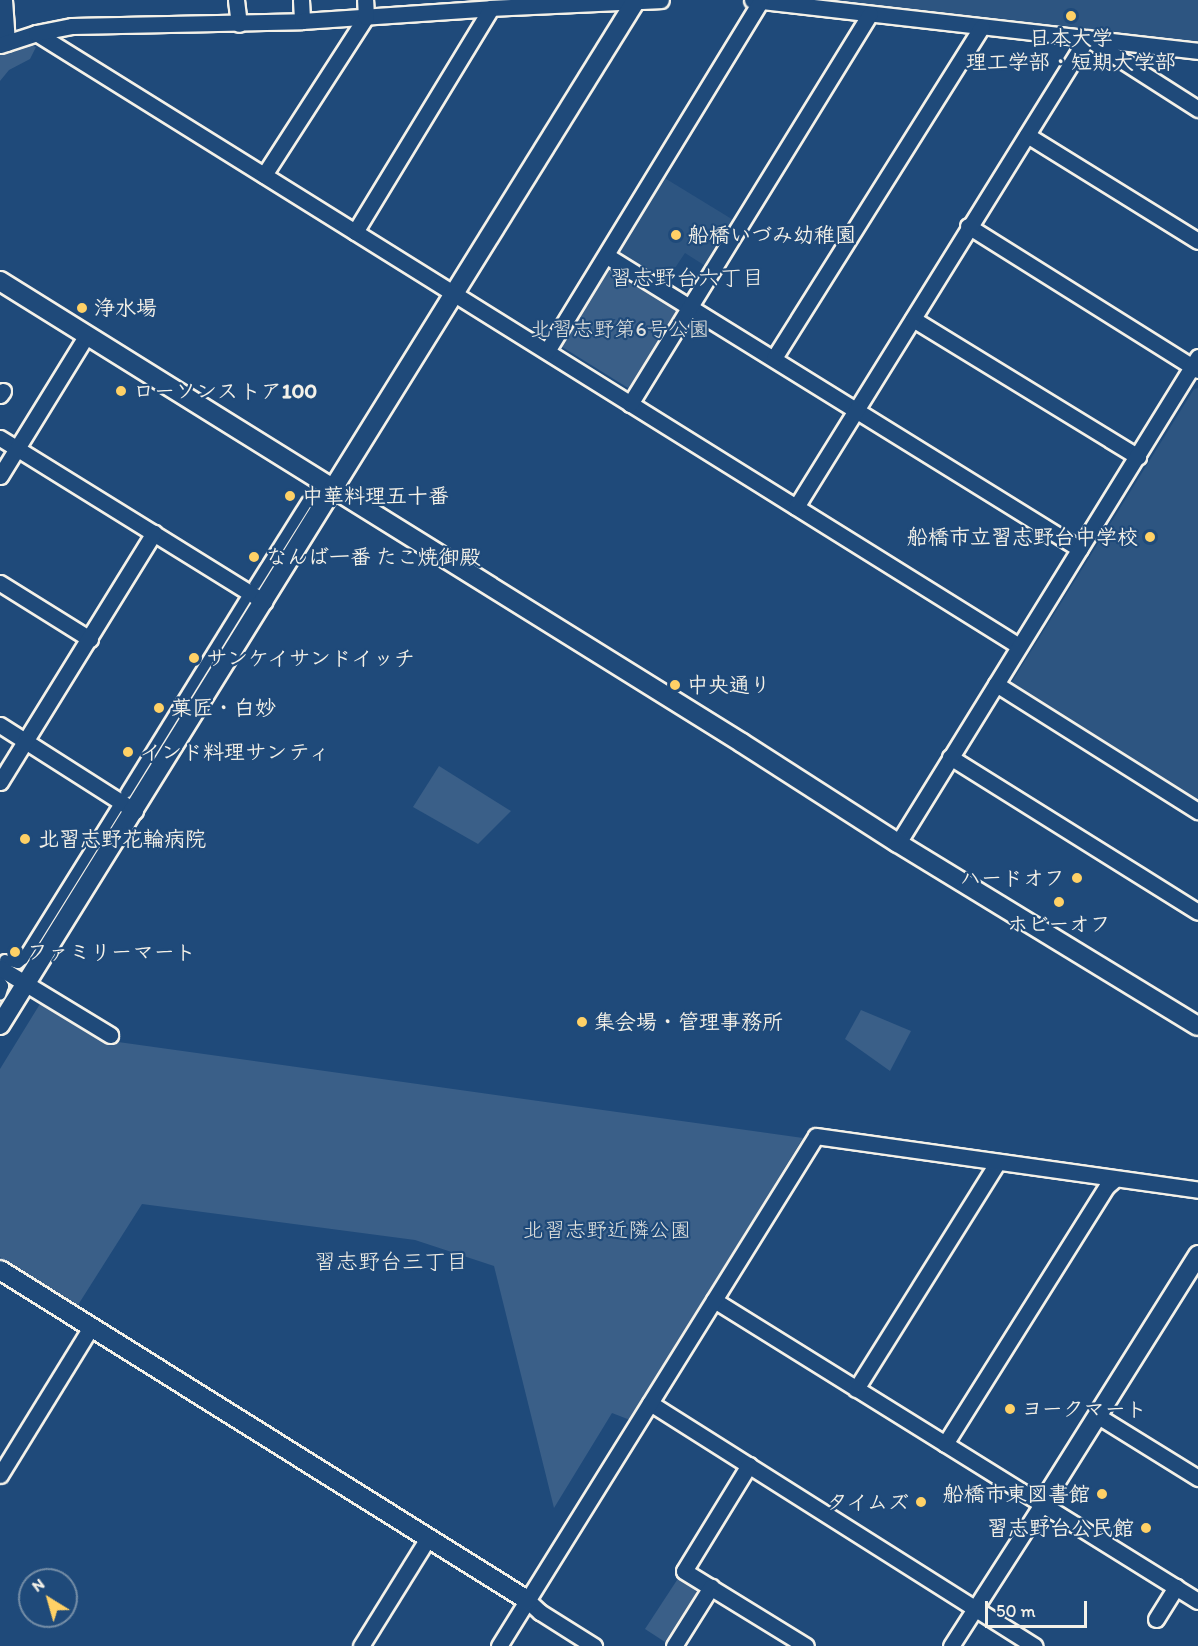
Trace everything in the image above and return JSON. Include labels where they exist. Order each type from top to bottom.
[{"type":"street","points":[[4,0],[4,44],[36,33],[72,26],[239,24],[366,17],[462,5],[491,8],[661,0]]},
{"type":"street","points":[[236,0],[239,24]]},
{"type":"street","points":[[301,0],[302,21]]},
{"type":"street","points":[[264,175],[366,17],[365,0]]},
{"type":"street","points":[[752,0],[1198,51]]},
{"type":"street","points":[[547,351],[761,1]]},
{"type":"street","points":[[126,793],[333,490],[635,2]]},
{"type":"street","points":[[356,232],[491,8]]},
{"type":"street","points":[[630,404],[870,14]]},
{"type":"street","points":[[774,358],[982,27]]},
{"type":"street","points":[[36,33],[1019,646]]},
{"type":"street","points":[[1087,38],[1198,109]]},
{"type":"street","points":[[796,507],[968,226],[1087,38]]},
{"type":"street","points":[[1027,135],[1198,241]]},
{"type":"street","points":[[898,843],[1196,364],[968,226]]},
{"type":"street","points":[[607,256],[1080,549]]},
{"type":"street","points":[[0,281],[742,743],[898,843],[1198,1026]]},
{"type":"street","points":[[913,319],[1138,457]]},
{"type":"street","points":[[0,476],[86,336]]},
{"type":"street","points":[[0,438],[154,533],[255,601]]},
{"type":"street","points":[[255,585],[307,502]]},
{"type":"street","points":[[0,782],[154,533]]},
{"type":"street","points":[[0,583],[90,639]]},
{"type":"street","points":[[0,1025],[126,809],[255,601]]},
{"type":"street","points":[[996,684],[1198,811]]},
{"type":"street","points":[[0,725],[126,809]]},
{"type":"street","points":[[950,757],[1198,912]]},
{"type":"street","points":[[2,964],[18,963],[24,959],[126,809]]},
{"type":"street","points":[[2,964],[25,985],[110,1035]]},
{"type":"street","points":[[0,981],[3,986],[0,995]]},
{"type":"street","points":[[499,1646],[816,1136],[1198,1190]]},
{"type":"street","points":[[856,1389],[997,1163]]},
{"type":"street","points":[[945,1444],[1107,1186],[1115,1179]]},
{"type":"street","points":[[951,1646],[1198,1255]]},
{"type":"street","points":[[0,1270],[527,1600],[540,1612],[594,1646]]},
{"type":"street","points":[[714,1300],[1198,1601]]},
{"type":"street","points":[[0,1475],[91,1327]]},
{"type":"street","points":[[650,1403],[1035,1646]]},
{"type":"street","points":[[1098,1416],[1197,1474]]},
{"type":"street","points":[[749,1465],[684,1571],[806,1646]]},
{"type":"street","points":[[361,1646],[428,1538]]},
{"type":"street","points":[[674,1646],[711,1587]]},
{"type":"street","points":[[1156,1619],[1176,1587]]},
{"type":"shaded area","name":"日本大学 理工学部・短期大学部","points":[[799,0],[1198,0],[1198,46]]},
{"type":"shaded area","name":"船橋いづみ幼稚園","points":[[663,177],[735,221],[707,267],[685,253],[665,283],[618,256],[617,249]]},
{"type":"shaded area","name":"船橋市立習志野台中学校","points":[[1198,388],[1198,803],[1010,685],[1194,389]]},
{"type":"green space","points":[[23,42],[36,47],[30,59],[9,70],[0,81],[0,51]]},
{"type":"green space","name":"北習志野第6号公園","points":[[613,266],[680,308],[681,314],[633,391],[559,345],[607,268]]},
{"type":"green space","points":[[439,766],[511,811],[478,844],[413,807]]},
{"type":"green space","name":"北習志野近隣公園","points":[[43,999],[111,1041],[803,1138],[630,1420],[612,1413],[554,1508],[494,1266],[415,1240],[142,1204],[78,1305],[0,1257],[0,1069]]},
{"type":"green space","points":[[861,1010],[911,1031],[890,1071],[845,1039]]},
{"type":"green space","points":[[679,1577],[695,1587],[696,1594],[665,1642],[645,1629]]},
{"type":"place","name":"日本大学 理工学部・短期大学部","points":[[1071,16]]},
{"type":"place","name":"船橋いづみ幼稚園","points":[[676,235]]},
{"type":"place","name":"浄水場","points":[[82,308]]},
{"type":"place","name":"ローソンストア100","points":[[121,391]]},
{"type":"place","name":"中華料理五十番","points":[[290,496]]},
{"type":"place","name":"船橋市立習志野台中学校","points":[[1150,537]]},
{"type":"place","name":"なんば一番 たこ焼御殿","points":[[254,557]]},
{"type":"place","name":"サンケイサンドイッチ","points":[[194,658]]},
{"type":"place","name":"中央通り","points":[[675,685]]},
{"type":"place","name":"菓匠・白妙","points":[[159,708]]},
{"type":"place","name":"インド料理サンティ","points":[[128,752]]},
{"type":"place","name":"北習志野花輪病院","points":[[25,839]]},
{"type":"place","name":"ハードオフ","points":[[1077,878]]},
{"type":"place","name":"ホビーオフ","points":[[1059,902]]},
{"type":"place","name":"ファミリーマート","points":[[15,952]]},
{"type":"place","name":"集会場・管理事務所","points":[[582,1022]]},
{"type":"place","name":"ヨークマート","points":[[1010,1409]]},
{"type":"place","name":"船橋市東図書館","points":[[1102,1494]]},
{"type":"place","name":"タイムズ","points":[[921,1502]]},
{"type":"place","name":"習志野台公民館","points":[[1146,1528]]},
{"type":"district","name":"習志野台六丁目","points":[[687,278]]},
{"type":"district","name":"習志野台三丁目","points":[[391,1262]]}]
